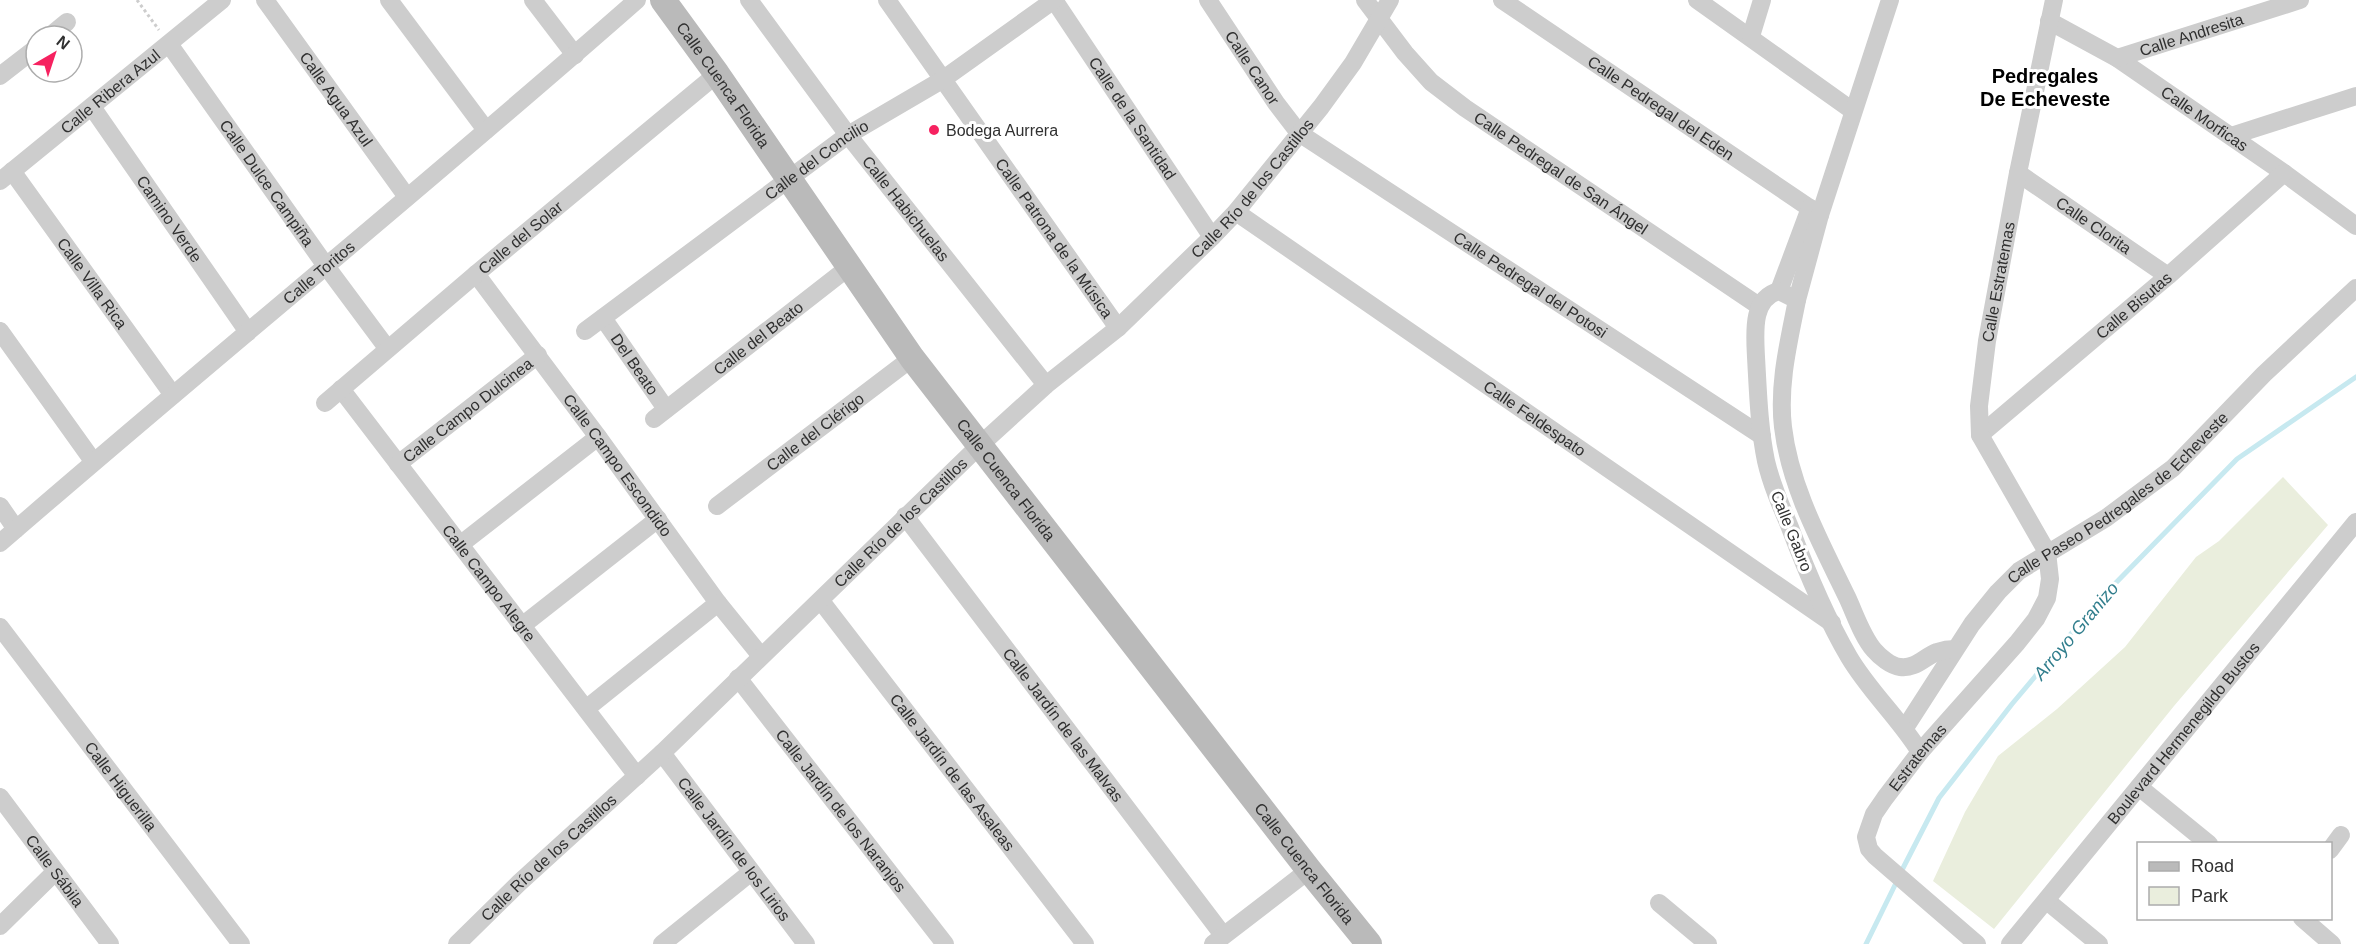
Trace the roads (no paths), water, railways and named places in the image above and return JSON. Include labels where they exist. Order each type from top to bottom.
[{"type":"street","name":"Calle Ribera Azul","points":[[6,176],[222,0]]},
{"type":"street","name":"Calle Agua Azul","points":[[265,0],[407,197]]},
{"type":"street","points":[[389,0],[486,130]]},
{"type":"street","points":[[533,0],[575,55]]},
{"type":"street","name":"Calle Toritos","points":[[0,543],[93,461],[638,0]]},
{"type":"street","name":"Calle Cuenca Florida","points":[[663,0],[717,74],[912,358],[1369,944]]},
{"type":"street","name":"Calle Habichuelas","points":[[749,0],[848,135],[1046,386]]},
{"type":"street","name":"Calle Patrona de la Música","points":[[887,0],[1118,328]]},
{"type":"street","name":"Calle del Concilio","points":[[585,331],[848,135],[942,80],[1054,0]]},
{"type":"street","name":"Calle de la Santidad","points":[[1054,0],[1212,237]]},
{"type":"street","name":"Calle Canor","points":[[1208,0],[1276,103],[1299,133]]},
{"type":"street","name":"Calle Pedregal de San Ángel","points":[[1365,0],[1405,53],[1431,82],[1759,306]]},
{"type":"street","name":"Calle Río de los Castillos","points":[[457,944],[519,883],[662,753],[979,446],[1046,386],[1118,328],[1212,237],[1236,212],[1353,63],[1390,0]]},
{"type":"street","name":"Calle Pedregal del Eden","points":[[1502,0],[1815,212]]},
{"type":"street","points":[[1698,0],[1853,111]]},
{"type":"street","points":[[1750,36],[1762,0]]},
{"type":"street","name":"Calle Gabro","points":[[1779,291],[1815,212],[1853,111],[1890,0]]},
{"type":"street","name":"Calle Estratemas","points":[[2047,552],[1980,435],[1979,406],[1982,375],[2018,173],[2054,0]]},
{"type":"street","name":"Calle Andresita","points":[[2117,58],[2300,0]]},
{"type":"street","name":"Calle Morficas","points":[[2049,21],[2117,58],[2284,173],[2356,226]]},
{"type":"street","name":"Calle Dulce Campiña","points":[[169,44],[387,348]]},
{"type":"street","points":[[0,76],[24,57]]},
{"type":"street","name":"Calle del Solar","points":[[325,403],[387,348],[717,74]]},
{"type":"street","points":[[2231,136],[2356,96]]},
{"type":"street","name":"Camino Verde","points":[[92,107],[248,332]]},
{"type":"street","name":"Calle Pedregal del Potosi","points":[[1299,133],[1762,436]]},
{"type":"street","name":"Calle Clorita","points":[[2018,173],[2168,276]]},
{"type":"street","name":"Calle Bisutas","points":[[1980,435],[2168,276],[2284,173]]},
{"type":"street","name":"Calle Villa Rica","points":[[6,176],[173,395]]},
{"type":"street","name":"Calle Feldespato","points":[[1236,212],[1833,624]]},
{"type":"street","name":"Calle Gabro","points":[[1815,212],[1784,370],[1783,427],[1791,465],[1816,533],[1873,649],[1887,661],[1899,667],[1910,667],[1939,651],[1955,649]]},
{"type":"street","name":"Calle del Beato","points":[[660,414],[849,267]]},
{"type":"street","name":"Calle Campo Escondido","points":[[476,274],[538,355],[718,603],[761,656]]},
{"type":"street","name":"Calle Paseo Pedregales de Echeveste","points":[[1905,728],[1955,649],[1998,592],[2019,571],[2106,518],[2174,468],[2264,374],[2356,288]]},
{"type":"street","points":[[1759,306],[1766,297],[1779,291],[1797,300]]},
{"type":"street","name":"Calle Gabro","points":[[1759,306],[1755,348],[1762,436],[1766,463],[1778,499],[1803,562],[1850,658],[1877,696],[1905,728],[1920,752]]},
{"type":"street","name":"Del Beato","points":[[603,318],[660,414]]},
{"type":"street","points":[[0,332],[93,461]]},
{"type":"street","name":"Calle Campo Dulcinea","points":[[398,464],[538,355]]},
{"type":"street","name":"Calle del Clérigo","points":[[717,506],[912,358]]},
{"type":"street","name":"Calle Campo Alegre","points":[[341,389],[637,776]]},
{"type":"street","points":[[461,544],[598,437]]},
{"type":"street","points":[[0,506],[16,529]]},
{"type":"street","name":"Calle Jardín de las Malvas","points":[[905,516],[1218,940]]},
{"type":"street","points":[[523,625],[658,519]]},
{"type":"street","name":"Boulevard Hermenegildo Bustos","points":[[2010,944],[2356,522]]},
{"type":"street","name":"Estratemas","points":[[1977,944],[1875,856],[1867,843],[1870,823],[1885,798],[1920,752],[2036,619],[2047,598],[2050,579],[2047,552]]},
{"type":"street","name":"Calle Jardín de las Asaleas","points":[[821,601],[1085,944]]},
{"type":"street","points":[[587,708],[718,603]]},
{"type":"street","name":"Calle Higuerilla","points":[[0,627],[241,944]]},
{"type":"street","name":"Calle Jardín de los Naranjos","points":[[738,678],[945,944]]},
{"type":"street","name":"Calle Jardín de los Lirios","points":[[662,753],[750,873],[806,944]]},
{"type":"street","points":[[2139,788],[2208,842]]},
{"type":"street","name":"Calle Sábila","points":[[0,797],[110,944]]},
{"type":"street","points":[[1218,940],[1310,870]]},
{"type":"street","points":[[0,926],[56,872]]},
{"type":"street","points":[[662,944],[750,873]]},
{"type":"street","points":[[2047,901],[2099,944]]},
{"type":"street","points":[[1659,903],[1708,944]]},
{"type":"street","points":[[2304,920],[2332,944]]},
{"type":"waterway","name":"Arroyo Granizo","points":[[1901,872],[1939,798],[2012,704],[2101,598],[2237,459],[2356,377]]},
{"type":"waterway","name":"Arroyo Granizo","points":[[1866,944],[1897,881]]},
{"type":"place","name":"Bodega Aurrera","points":[[934,130]]},
{"type":"district","name":"Pedregales De Echeveste","points":[[2045,88]]}]
